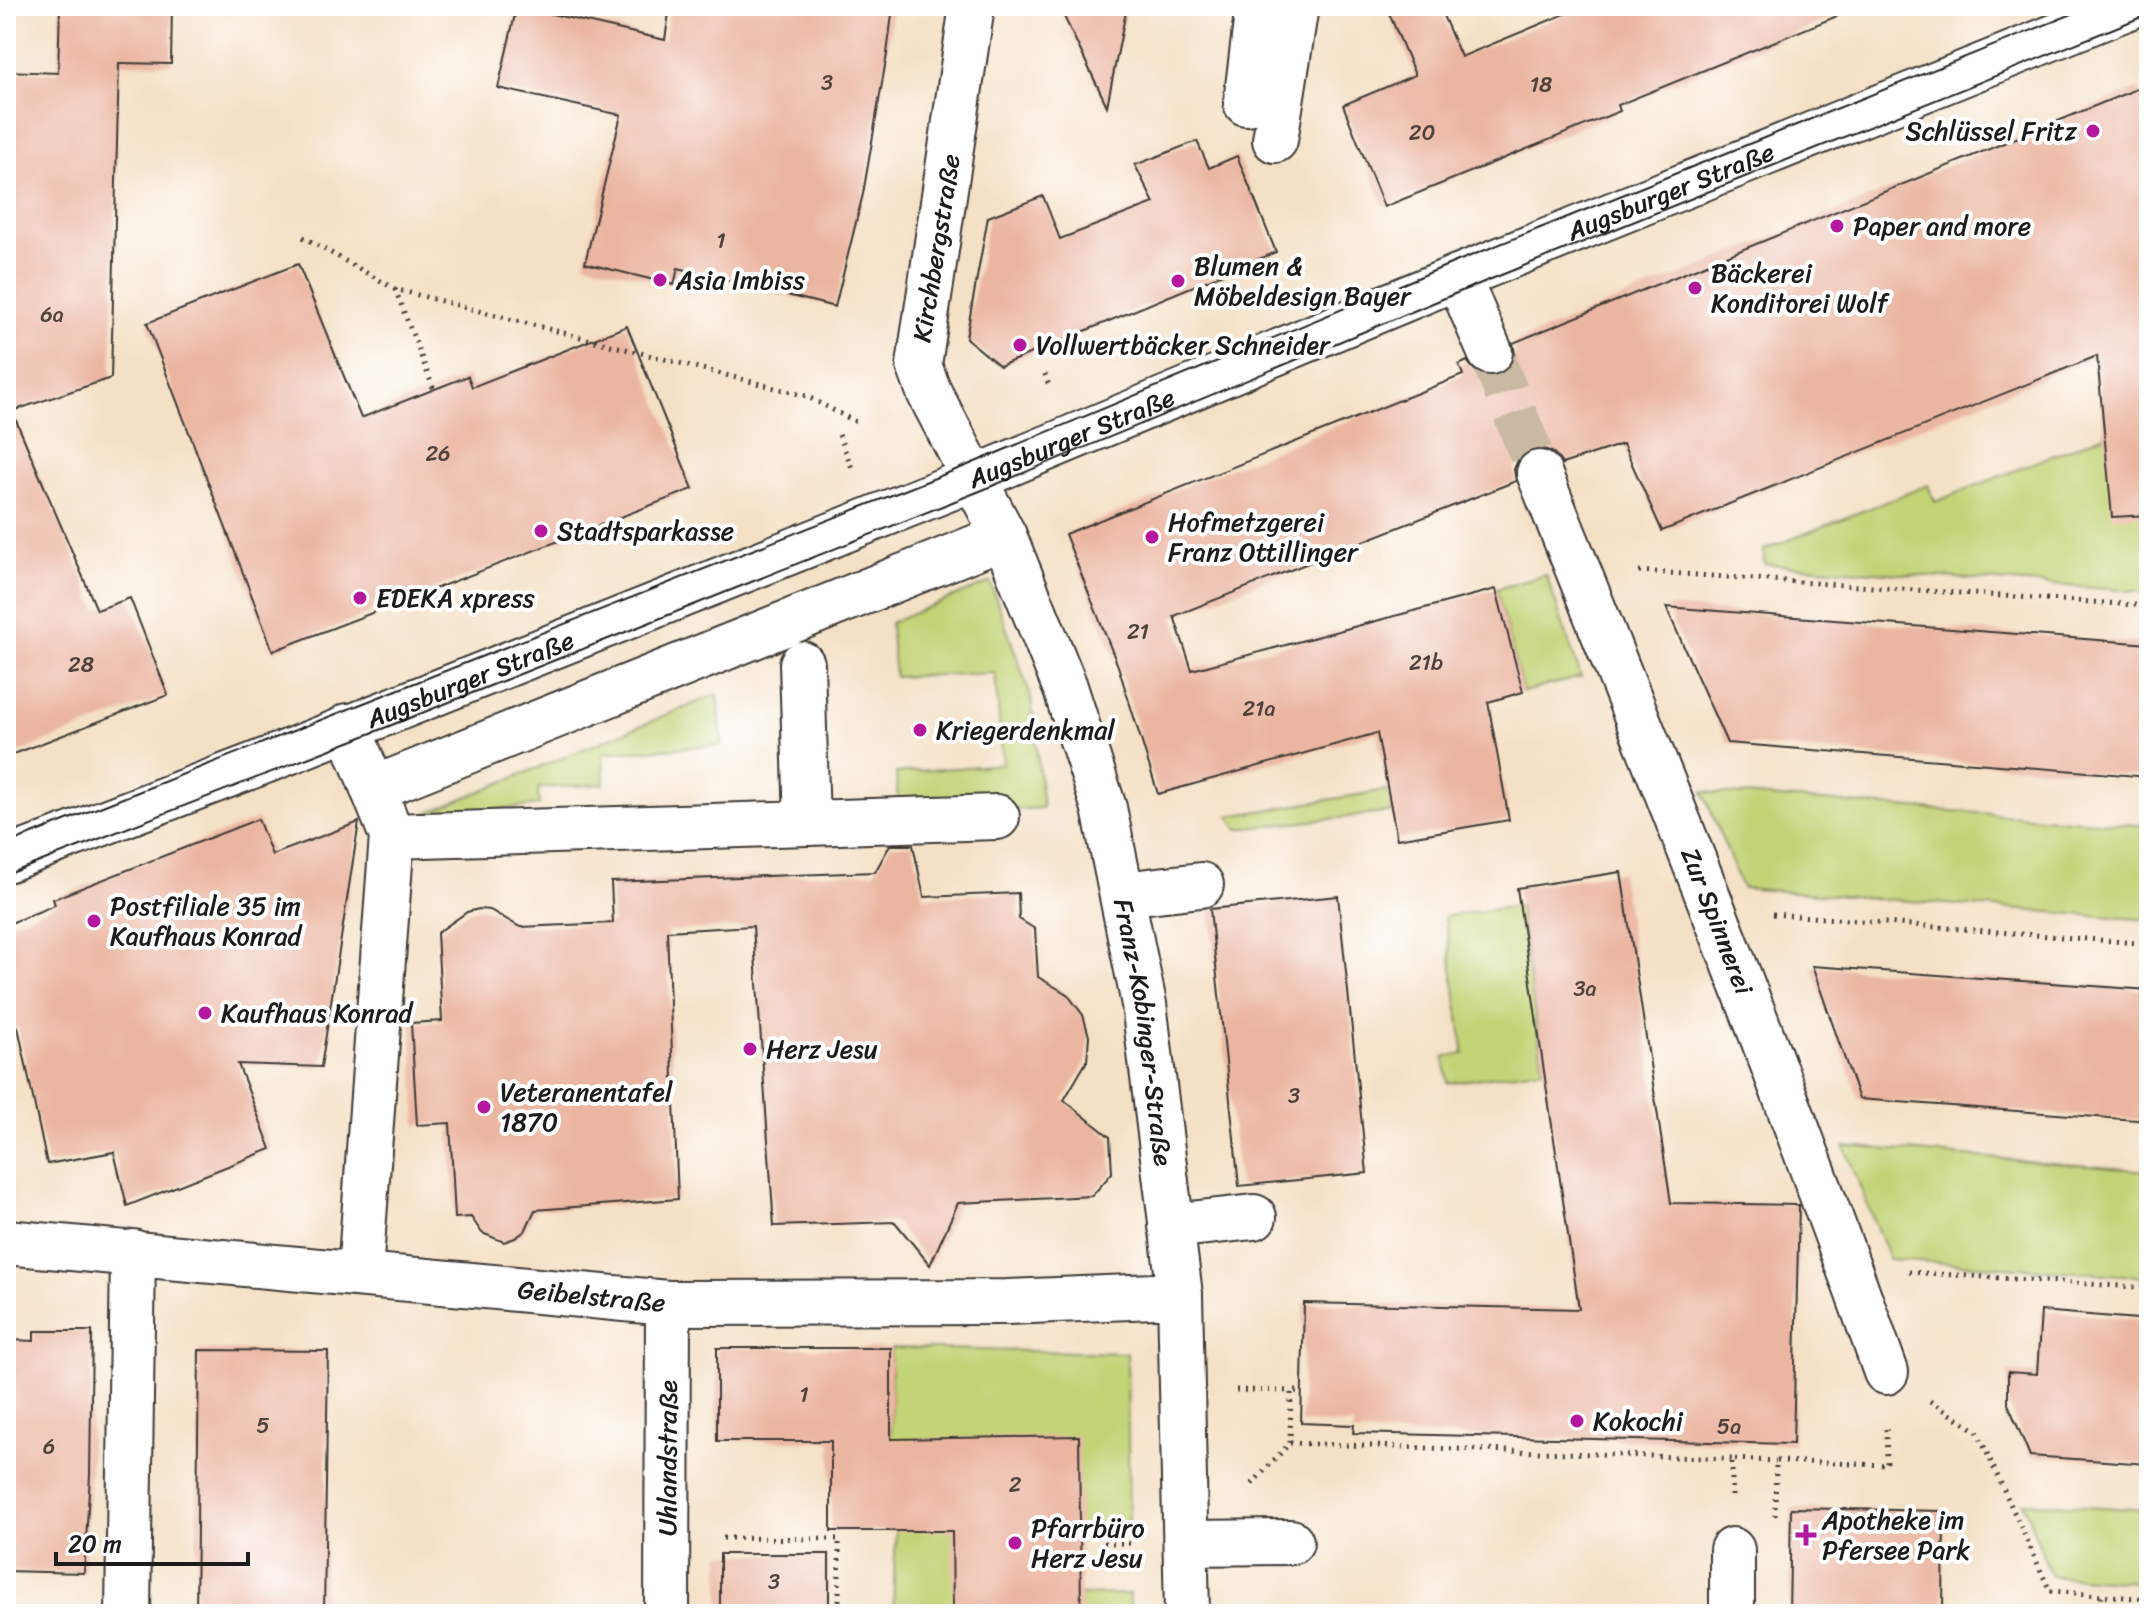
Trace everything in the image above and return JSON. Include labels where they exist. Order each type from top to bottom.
[{"type":"street","name":"Kirchbergstraße","points":[[972,6],[919,365],[929,392],[975,478]]},
{"type":"street","points":[[1246,103],[1258,6]]},
{"type":"street","points":[[1275,140],[1296,6]]},
{"type":"street","name":"Augsburger Straße","points":[[6,860],[278,756],[975,478],[1458,277],[2131,6]]},
{"type":"street","points":[[1458,277],[1490,352]]},
{"type":"street","name":"Zur Spinnerei","points":[[1539,473],[1712,909],[1886,1372]]},
{"type":"street","name":"Franz-Kobinger-Straße","points":[[975,478],[1004,536],[1070,700],[1104,808],[1144,1004],[1180,1295],[1187,1614]]},
{"type":"street","points":[[373,789],[721,642],[801,646],[1004,536]]},
{"type":"street","points":[[801,646],[807,823]]},
{"type":"street","points":[[348,726],[392,836],[360,1273]]},
{"type":"street","points":[[392,836],[997,817]]},
{"type":"street","points":[[1122,894],[1201,885]]},
{"type":"street","points":[[1171,1226],[1254,1217]]},
{"type":"street","name":"Geibelstraße","points":[[6,1242],[668,1303],[1007,1302],[1180,1295]]},
{"type":"street","points":[[128,1614],[133,1252]]},
{"type":"street","name":"Uhlandstraße","points":[[667,1614],[668,1303]]},
{"type":"street","points":[[1186,1543],[1291,1542]]},
{"type":"street","points":[[1732,1550],[1732,1614]]},
{"type":"path","points":[[303,237],[395,289],[806,396],[860,424]]},
{"type":"path","points":[[395,289],[434,390]]},
{"type":"path","points":[[1577,567],[2149,606]]},
{"type":"path","points":[[1712,909],[2149,944]]},
{"type":"path","points":[[1849,1267],[2149,1288]]},
{"type":"path","points":[[1290,1443],[1887,1465],[1886,1372]]},
{"type":"path","points":[[1886,1372],[1977,1431],[2050,1591],[2149,1599]]},
{"type":"path","points":[[1266,1390],[1302,1391]]},
{"type":"path","points":[[1253,1484],[1290,1443],[1291,1391]]},
{"type":"path","points":[[1732,1459],[1732,1550],[1774,1550],[1776,1461]]},
{"type":"path","points":[[667,1537],[839,1539],[839,1606]]},
{"type":"path","points":[[2100,1614],[2102,1596]]},
{"type":"green space","points":[[2104,435],[2149,460],[2149,592],[1764,564],[1764,550],[1928,485],[1935,502]]},
{"type":"green space","points":[[1546,575],[1581,677],[1523,692],[1496,589]]},
{"type":"green space","points":[[990,582],[1031,697],[1043,808],[899,816],[896,773],[1003,764],[995,673],[895,677],[890,623]]},
{"type":"green space","points":[[718,694],[722,745],[603,753],[604,784],[538,788],[539,805],[481,811],[481,818],[398,825]]},
{"type":"green space","points":[[1388,790],[1392,812],[1238,829],[1229,816]]},
{"type":"green space","points":[[1703,792],[2149,826],[2149,920],[1742,888]]},
{"type":"green space","points":[[1519,906],[1543,1069],[1448,1083],[1444,1057],[1464,1054],[1445,916]]},
{"type":"green space","points":[[1844,1146],[2149,1171],[2149,1277],[1889,1259]]},
{"type":"green space","points":[[891,1348],[1127,1353],[1129,1525],[1080,1529],[953,1614],[893,1614],[897,1495],[891,1494]]},
{"type":"green space","points":[[2023,1502],[2149,1510],[2149,1583],[2051,1576]]},
{"type":"green space","points":[[1130,1594],[1130,1614],[1080,1614],[1080,1595]]},
{"type":"building","points":[[60,6],[172,6],[171,64],[119,63],[111,378],[12,411],[97,610],[130,598],[168,695],[6,757],[6,71],[58,73]]},
{"type":"building","points":[[517,6],[665,40],[670,6],[893,6],[863,194],[835,307],[678,268],[674,285],[585,263],[621,115],[498,88]]},
{"type":"building","points":[[1059,6],[1127,6],[1107,106]]},
{"type":"building","points":[[1386,6],[1439,6],[1461,57],[1584,6],[1857,8],[1618,105],[1620,111],[1384,207],[1343,105],[1415,75]]},
{"type":"building","points":[[2139,88],[2149,162],[2149,515],[2112,517],[2097,356],[1662,531],[1623,444],[1562,464],[1554,453],[1542,448],[1530,450],[1519,458],[1514,469],[1516,481],[1174,616],[1192,670],[1496,589],[1523,692],[1488,702],[1509,820],[1397,839],[1377,733],[1158,794],[1118,666],[1065,534],[1463,375],[1459,365],[1467,361],[1476,372],[1488,377],[1499,375],[1510,366],[1515,354],[1513,343]]},
{"type":"building","points":[[1197,141],[1209,168],[1237,156],[1276,252],[1000,366],[966,338],[988,217],[1043,196],[1060,239],[1154,203],[1135,165]]},
{"type":"building","points":[[298,264],[361,418],[468,376],[472,387],[627,326],[693,489],[429,591],[436,608],[390,606],[273,651],[147,323]]},
{"type":"building","points":[[1666,607],[2149,644],[2149,777],[1727,743]]},
{"type":"building","name":"Kaufhaus Konrad","points":[[258,819],[272,855],[359,822],[321,1067],[238,1064],[271,1149],[127,1206],[114,1152],[47,1164],[18,1027],[6,1032],[6,925],[55,905],[53,899]]},
{"type":"building","name":"Herz Jesu","points":[[890,845],[913,845],[924,897],[1018,893],[1019,919],[1035,929],[1038,977],[1067,994],[1083,1015],[1089,1036],[1087,1061],[1064,1100],[1110,1137],[1112,1173],[1092,1196],[958,1203],[930,1265],[895,1222],[774,1226],[753,926],[667,931],[678,1199],[535,1210],[525,1231],[504,1242],[482,1233],[471,1217],[455,1218],[450,1123],[417,1125],[411,1023],[442,1021],[437,933],[467,912],[479,909],[490,910],[520,927],[613,923],[611,882],[875,872]]},
{"type":"building","points":[[1621,872],[1671,1203],[1799,1205],[1793,1444],[1353,1433],[1354,1425],[1301,1423],[1304,1303],[1579,1309],[1517,888]]},
{"type":"building","points":[[1338,896],[1367,1173],[1239,1186],[1210,909]]},
{"type":"building","points":[[1812,966],[2149,990],[2149,1121],[1859,1099]]},
{"type":"building","points":[[2041,1311],[2149,1320],[2149,1464],[2030,1456],[2008,1404],[2008,1372],[2037,1374]]},
{"type":"building","points":[[34,1331],[92,1331],[90,1475],[84,1573],[6,1571],[6,1418],[10,1418],[11,1340],[34,1341]]},
{"type":"building","points":[[717,1348],[891,1348],[891,1439],[1079,1436],[1081,1614],[953,1614],[952,1531],[831,1531],[831,1441],[717,1441]]},
{"type":"building","points":[[199,1350],[328,1351],[324,1614],[196,1614]]},
{"type":"building","points":[[1791,1508],[1944,1511],[1943,1614],[1789,1614]]},
{"type":"building","points":[[720,1554],[829,1554],[829,1614],[720,1614]]},
{"type":"tunnel","points":[[1490,352],[1539,473]]},
{"type":"tram line","points":[[6,844],[968,465],[1453,263],[2092,6]]},
{"type":"tram line","points":[[6,875],[980,491],[1464,290],[2149,14]]},
{"type":"place","name":"Schlüssel Fritz","points":[[2093,131]]},
{"type":"place","name":"Paper and more","points":[[1837,226]]},
{"type":"place","name":"Asia Imbiss","points":[[660,280]]},
{"type":"place","name":"Blumen & Möbeldesign Bayer","points":[[1178,281]]},
{"type":"place","name":"Bäckerei Konditorei Wolf","points":[[1695,288]]},
{"type":"place","name":"Vollwertbäcker Schneider","points":[[1020,345]]},
{"type":"place","name":"Stadtsparkasse","points":[[541,531]]},
{"type":"place","name":"Hofmetzgerei Franz Ottillinger","points":[[1152,537]]},
{"type":"place","name":"EDEKA xpress","points":[[360,598]]},
{"type":"place","name":"Kriegerdenkmal","points":[[920,730]]},
{"type":"place","name":"Postfiliale 35 im Kaufhaus Konrad","points":[[94,921]]},
{"type":"place","name":"Kaufhaus Konrad","points":[[205,1013]]},
{"type":"place","name":"Herz Jesu","points":[[750,1049]]},
{"type":"place","name":"Veteranentafel 1870","points":[[484,1107]]},
{"type":"place","name":"Kokochi","points":[[1577,1421]]},
{"type":"place","name":"Apotheke im Pfersee Park","points":[[1806,1535]]},
{"type":"place","name":"Pfarrbüro Herz Jesu","points":[[1015,1543]]}]
